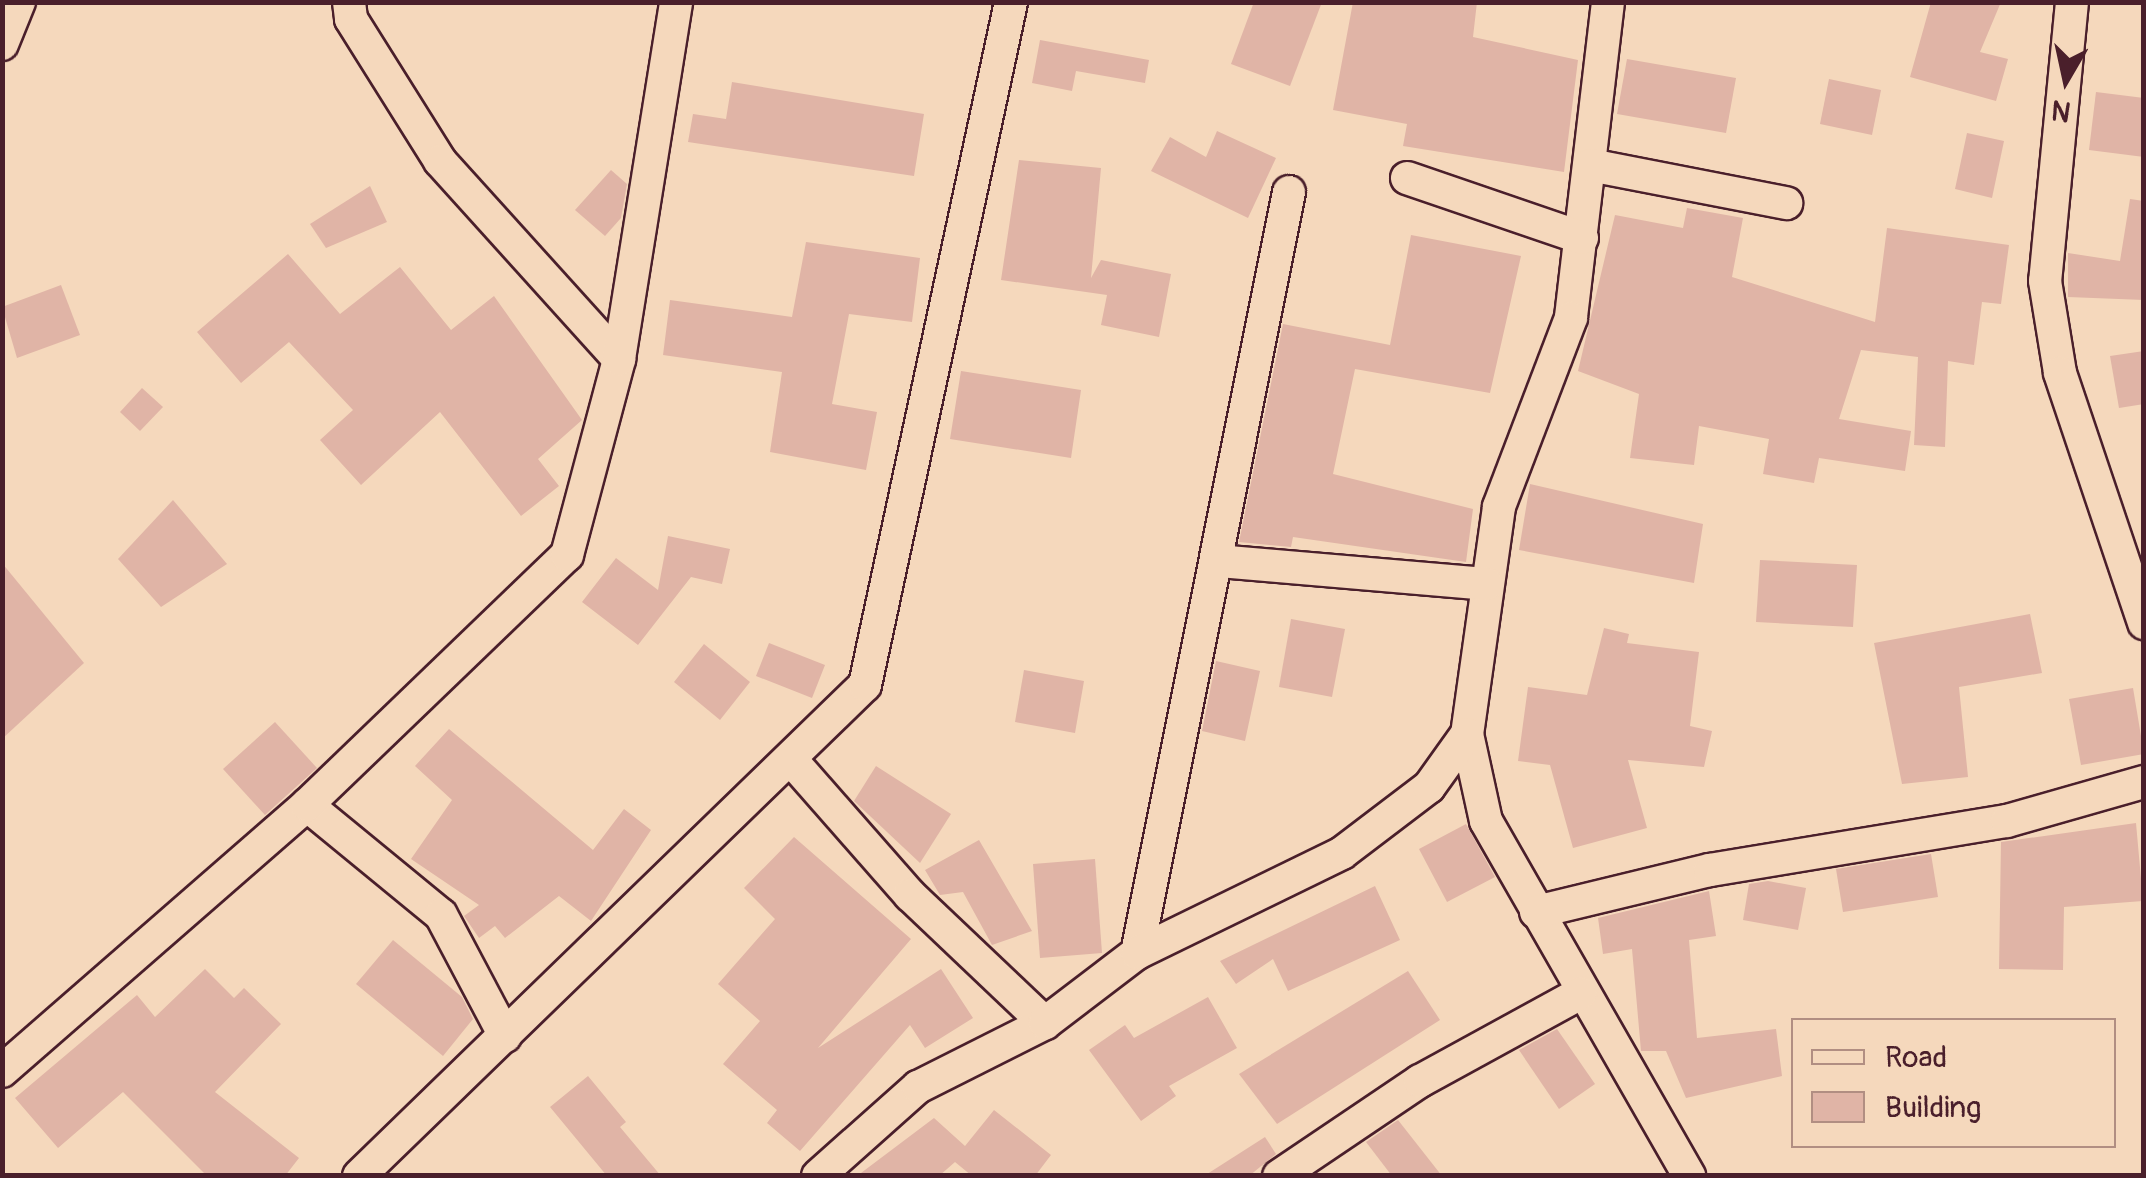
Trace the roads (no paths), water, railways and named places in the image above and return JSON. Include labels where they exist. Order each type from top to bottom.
[{"type":"street","points":[[2,44],[19,2]]},
{"type":"street","points":[[349,2],[440,161],[619,359]]},
{"type":"street","points":[[2,1070],[307,805],[567,555],[619,359],[676,2]]},
{"type":"street","points":[[360,1176],[794,763],[865,685],[1011,2]]},
{"type":"street","points":[[1608,2],[1571,318],[1499,507],[1467,734],[1486,821],[1580,993],[1689,1176]]},
{"type":"street","points":[[2072,2],[2045,281],[2060,372],[2144,623]]},
{"type":"street","points":[[1590,165],[1786,203]]},
{"type":"street","points":[[1407,178],[1582,238]]},
{"type":"street","points":[[1137,952],[1290,192]]},
{"type":"street","points":[[1218,561],[1486,584]]},
{"type":"street","points":[[818,1176],[918,1087],[1045,1023],[1137,952],[1342,853],[1429,787],[1467,734]]},
{"type":"street","points":[[794,763],[910,896],[1045,1023]]},
{"type":"street","points":[[1536,912],[1710,870],[2007,822],[2144,782]]},
{"type":"street","points":[[307,805],[441,915],[506,1036]]},
{"type":"street","points":[[1279,1176],[1420,1081],[1580,993]]}]
